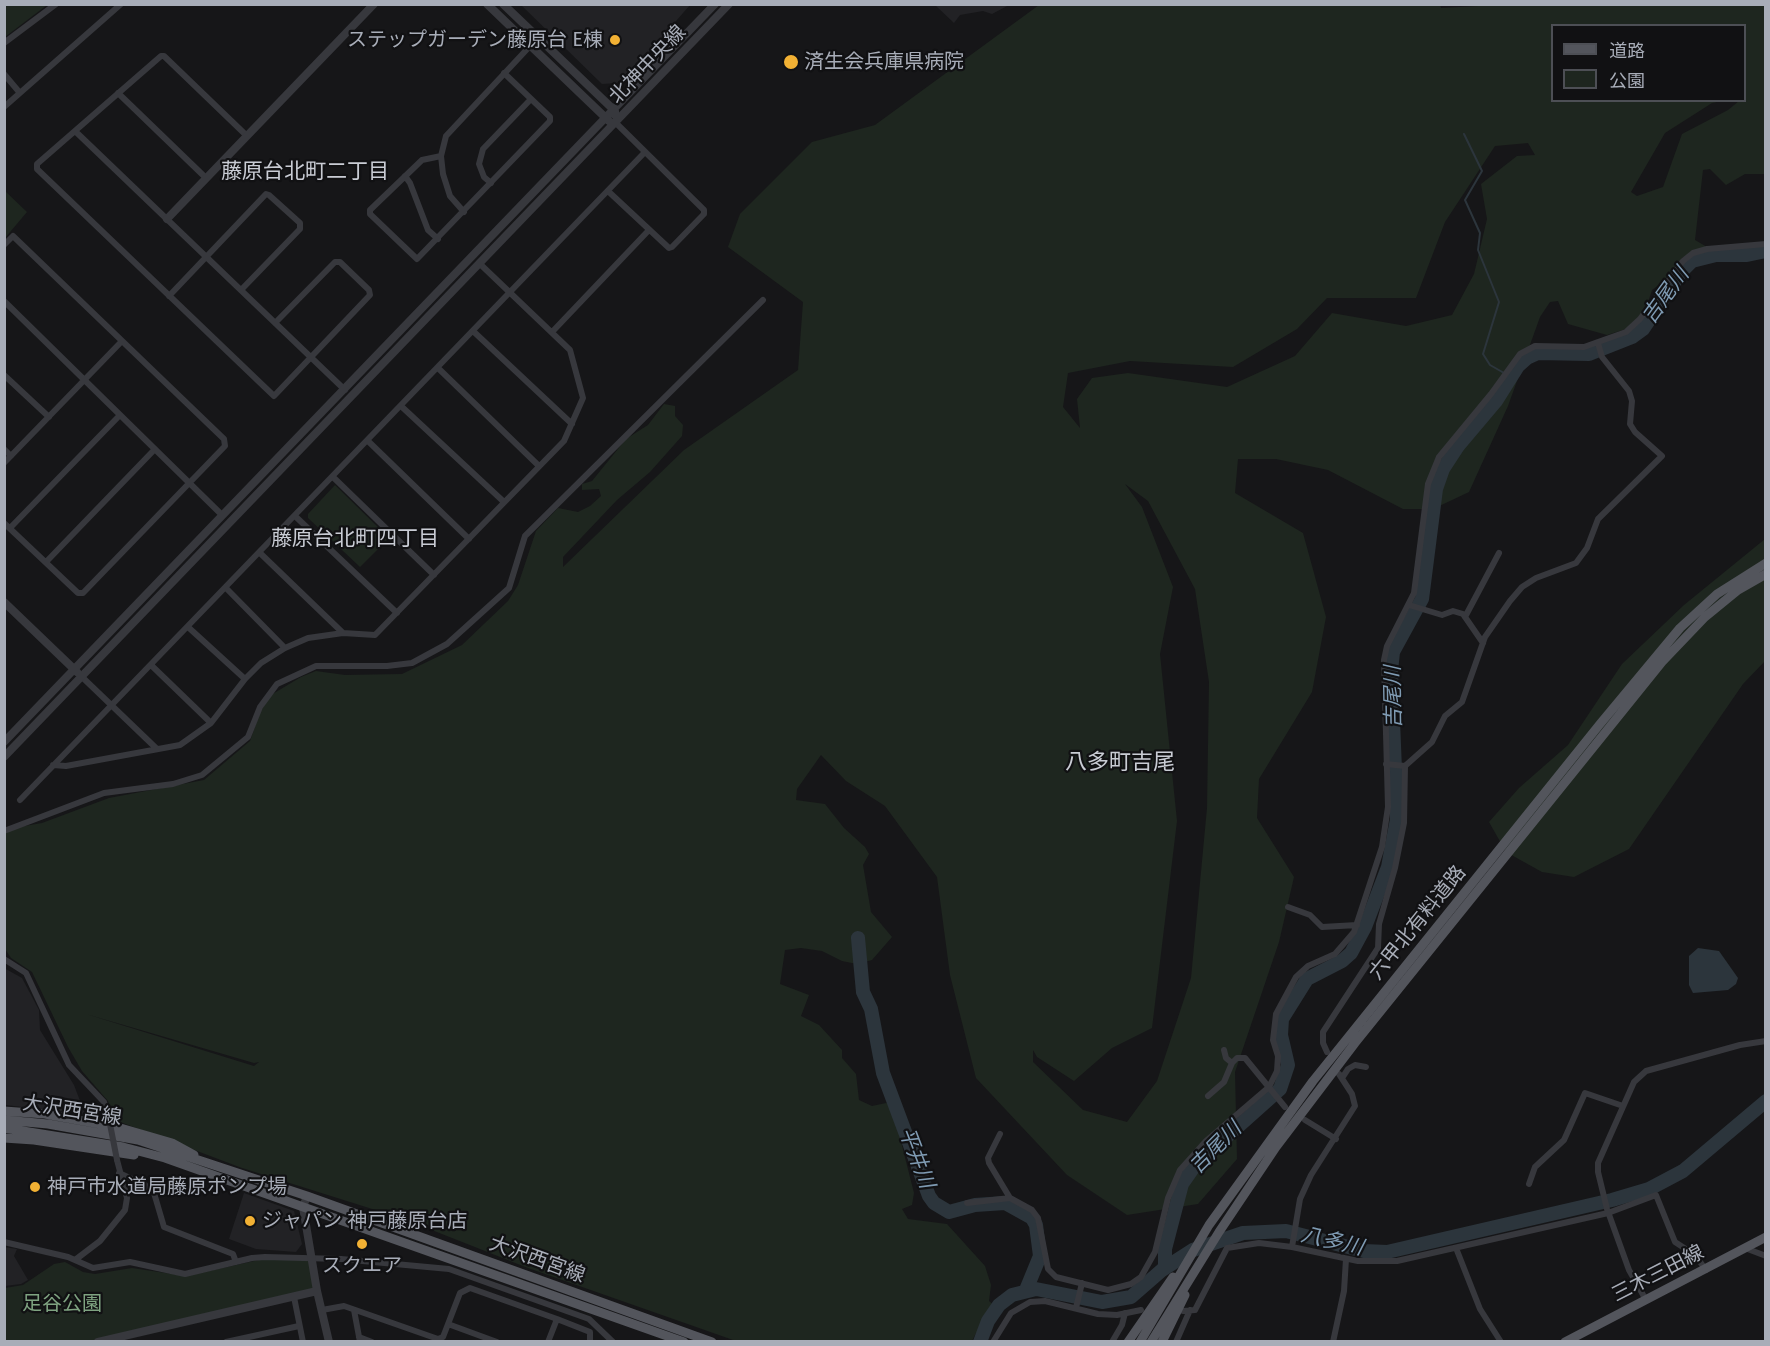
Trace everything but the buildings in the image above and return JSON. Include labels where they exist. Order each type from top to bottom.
[{"type":"main road","name":"六甲北有料道路","points":[[1140,1341],[1209,1225],[1314,1081],[1645,668],[1680,628],[1717,594],[1766,563]]},
{"type":"main road","name":"六甲北有料道路","points":[[1150,1341],[1276,1147],[1355,1043],[1662,662],[1705,617],[1738,590],[1766,574]]},
{"type":"main road","points":[[4,1111],[85,1120],[138,1132],[178,1146],[206,1167]]},
{"type":"main road","name":"大沢西宮線","points":[[4,1120],[48,1124],[138,1140],[303,1207],[684,1341]]},
{"type":"main road","name":"大沢西宮線","points":[[4,1128],[123,1147],[206,1167],[307,1196],[712,1341]]},
{"type":"main road","points":[[4,1138],[206,1167]]},
{"type":"main road","points":[[1162,1341],[1219,1232]]},
{"type":"main road","name":"三木三田線","points":[[1565,1341],[1766,1237]]},
{"type":"main road","points":[[1128,1341],[1159,1293],[1188,1259]]},
{"type":"street","points":[[4,43],[56,4]]},
{"type":"street","points":[[4,107],[121,4]]},
{"type":"street","points":[[167,219],[374,4]]},
{"type":"street","points":[[487,4],[605,120],[616,123],[704,210],[704,214],[669,248],[609,192]]},
{"type":"street","points":[[503,4],[615,111],[616,123]]},
{"type":"street","points":[[4,742],[615,111],[715,4]]},
{"type":"street","name":"北神中央線","points":[[4,757],[729,4]]},
{"type":"street","points":[[464,212],[450,196],[442,174],[441,156],[446,136],[530,46]]},
{"type":"street","points":[[247,136],[164,56],[161,56],[38,164],[37,169],[274,396],[370,295],[369,290],[340,262],[335,262],[276,323]]},
{"type":"street","points":[[441,156],[422,160],[370,210],[370,214],[417,259],[550,121],[550,117],[504,73]]},
{"type":"street","points":[[4,74],[20,93]]},
{"type":"street","points":[[118,93],[206,178]]},
{"type":"street","points":[[491,183],[484,177],[479,164],[483,149],[531,99]]},
{"type":"street","points":[[75,131],[345,390]]},
{"type":"street","points":[[20,800],[645,153]]},
{"type":"street","points":[[405,176],[410,183],[428,230],[438,239]]},
{"type":"street","points":[[169,296],[266,194],[300,223],[300,229],[241,290]]},
{"type":"street","points":[[553,331],[650,230]]},
{"type":"street","points":[[4,245],[13,236],[224,439],[225,446],[83,593],[78,594],[4,523]]},
{"type":"street","points":[[1000,1134],[988,1158],[1000,1185],[1010,1198],[1032,1210],[1038,1218],[1048,1269],[1056,1278],[1108,1290],[1131,1284],[1141,1277],[1155,1252],[1168,1198],[1180,1170],[1206,1141],[1269,1089],[1277,1071],[1273,1028],[1283,999],[1296,977],[1308,966],[1335,954],[1346,944],[1357,925],[1382,847],[1388,807],[1384,660],[1390,640],[1414,593],[1428,484],[1439,457],[1491,394],[1520,354],[1535,346],[1571,348],[1598,345],[1626,332],[1640,319],[1683,261],[1693,253],[1707,249],[1766,244]]},
{"type":"street","points":[[53,765],[66,766],[180,745],[211,723],[245,679],[261,663],[285,648],[308,638],[343,633],[375,634],[564,441],[583,393],[570,350],[553,331],[479,263]]},
{"type":"street","points":[[4,831],[104,793],[173,784],[202,775],[248,737],[260,707],[277,684],[316,666],[387,666],[412,663],[447,644],[509,588],[525,537],[763,300]]},
{"type":"street","points":[[4,301],[222,515]]},
{"type":"street","points":[[473,331],[572,424]]},
{"type":"street","points":[[4,463],[122,341]]},
{"type":"street","points":[[1388,764],[1403,765],[1431,742],[1445,716],[1462,702],[1483,643],[1522,587],[1576,563],[1587,548],[1598,519],[1662,456],[1635,432],[1630,424],[1632,401],[1629,391],[1602,357],[1598,345]]},
{"type":"street","points":[[438,368],[539,466]]},
{"type":"street","points":[[4,375],[49,417]]},
{"type":"street","points":[[401,406],[504,502]]},
{"type":"street","points":[[10,528],[120,415]]},
{"type":"street","points":[[368,441],[469,539]]},
{"type":"street","points":[[4,449],[11,456]]},
{"type":"street","points":[[46,562],[155,449]]},
{"type":"street","points":[[333,477],[434,575]]},
{"type":"street","points":[[295,516],[397,613]]},
{"type":"street","points":[[260,553],[343,633]]},
{"type":"street","points":[[1464,617],[1498,553]]},
{"type":"street","points":[[226,588],[285,648]]},
{"type":"street","points":[[4,602],[157,749]]},
{"type":"street","points":[[1409,605],[1442,615],[1453,611],[1464,617],[1483,643]]},
{"type":"street","points":[[188,627],[245,679]]},
{"type":"street","points":[[151,664],[211,723]]},
{"type":"street","points":[[1327,1052],[1323,1043],[1323,1032],[1378,948],[1379,924],[1395,868],[1404,823],[1403,765]]},
{"type":"street","points":[[1288,907],[1310,915],[1322,927],[1357,925]]},
{"type":"street","points":[[4,959],[26,973],[69,1065],[98,1094],[107,1108],[118,1173],[127,1198],[125,1210],[100,1241],[75,1260]]},
{"type":"street","points":[[1646,1300],[1634,1280],[1608,1211],[1598,1163],[1623,1106],[1635,1082],[1646,1071],[1740,1045],[1766,1041]]},
{"type":"street","points":[[1224,1050],[1226,1059],[1232,1063]]},
{"type":"street","points":[[1208,1096],[1224,1082],[1232,1063],[1237,1058],[1245,1058],[1285,1107]]},
{"type":"street","points":[[1293,1245],[1300,1200],[1311,1175],[1355,1106],[1352,1094],[1341,1076],[1355,1065],[1366,1067]]},
{"type":"street","points":[[1529,1184],[1535,1167],[1564,1140],[1584,1093],[1623,1106]]},
{"type":"street","points":[[1305,1120],[1336,1139]]},
{"type":"street","points":[[118,1173],[145,1185],[154,1193],[164,1227],[233,1254],[236,1262]]},
{"type":"street","points":[[1176,1341],[1186,1311],[1196,1310],[1227,1248],[1259,1243],[1293,1245],[1346,1259],[1375,1263],[1397,1261],[1608,1211],[1656,1195],[1675,1242],[1695,1255],[1706,1270]]},
{"type":"street","points":[[307,1196],[303,1207],[317,1292],[329,1341]]},
{"type":"street","points":[[967,1203],[1010,1198]]},
{"type":"street","points":[[4,1242],[75,1260],[93,1268],[130,1262],[185,1274],[252,1258],[449,1269],[589,1319],[614,1341]]},
{"type":"street","points":[[1456,1248],[1480,1309],[1501,1341]]},
{"type":"street","points":[[1745,1248],[1766,1256]]},
{"type":"street","points":[[1333,1341],[1344,1291],[1346,1259]]},
{"type":"street","points":[[1076,1307],[1081,1284]]},
{"type":"street","points":[[322,1310],[344,1306],[438,1339],[443,1337],[460,1293],[470,1288],[590,1332],[590,1341]]},
{"type":"street","points":[[98,1341],[317,1292]]},
{"type":"street","points":[[294,1297],[303,1341]]},
{"type":"street","points":[[993,1341],[1011,1313],[1030,1302],[1045,1301],[1098,1314],[1141,1310]]},
{"type":"street","points":[[354,1310],[359,1339],[372,1341]]},
{"type":"street","points":[[1112,1341],[1122,1325],[1125,1313]]},
{"type":"street","points":[[548,1341],[557,1319]]},
{"type":"street","points":[[448,1324],[497,1341]]},
{"type":"street","points":[[226,1341],[299,1326]]},
{"type":"shaded area","points":[[521,5],[690,5],[649,52],[617,83],[602,84]]},
{"type":"shaded area","points":[[935,5],[1009,5],[992,14],[983,11],[960,15],[954,23]]},
{"type":"shaded area","points":[[1698,948],[1719,951],[1738,978],[1736,984],[1728,990],[1693,993],[1689,985],[1689,956]]},
{"type":"shaded area","points":[[4,968],[22,978],[39,1010],[40,1030],[74,1085],[85,1114],[5,1105]]},
{"type":"shaded area","points":[[244,1193],[294,1211],[302,1244],[296,1252],[256,1249],[229,1239]]},
{"type":"shaded area","points":[[4,1247],[17,1249],[14,1256],[28,1280],[21,1284],[5,1286]]},
{"type":"green space","points":[[5,4],[47,4],[47,5],[5,37]]},
{"type":"green space","points":[[1440,4],[1441,8],[1515,4],[1765,5],[1765,174],[1745,174],[1726,185],[1710,169],[1703,170],[1695,240],[1707,247],[1682,258],[1663,282],[1652,290],[1645,311],[1626,329],[1607,335],[1568,324],[1558,301],[1550,302],[1540,317],[1508,406],[1469,492],[1433,509],[1403,509],[1328,470],[1276,459],[1238,459],[1235,493],[1303,533],[1326,617],[1312,692],[1259,779],[1257,818],[1294,877],[1279,942],[1235,1072],[1237,1159],[1198,1204],[1127,1215],[1067,1175],[976,1078],[950,975],[937,877],[885,806],[846,781],[821,755],[797,789],[796,800],[825,804],[844,828],[865,847],[869,854],[863,865],[871,912],[892,937],[872,960],[857,964],[842,961],[822,951],[801,948],[785,950],[780,984],[809,995],[801,1016],[819,1025],[842,1050],[842,1058],[856,1074],[859,1100],[872,1106],[891,1102],[914,1193],[912,1205],[902,1209],[908,1219],[947,1224],[985,1266],[991,1285],[989,1301],[998,1309],[976,1333],[972,1341],[736,1341],[528,1268],[404,1219],[242,1168],[115,1120],[108,1101],[82,1071],[68,1047],[32,972],[11,958],[5,949],[4,835],[13,828],[42,823],[109,798],[204,780],[250,741],[260,712],[271,695],[301,677],[316,671],[345,675],[402,674],[462,645],[508,601],[518,585],[536,531],[558,508],[578,512],[590,506],[601,496],[599,489],[582,490],[582,484],[592,481],[626,439],[648,425],[664,404],[675,406],[675,416],[683,425],[682,436],[650,472],[617,500],[563,557],[563,567],[684,450],[798,370],[803,302],[728,247],[740,214],[812,142],[875,125],[1039,5]],"holes":[[[1551,24],[1746,24],[1746,102],[1738,102],[1728,110],[1682,134],[1663,187],[1637,196],[1631,192],[1665,133],[1717,102],[1551,102]],[[1528,143],[1535,155],[1517,156],[1481,184],[1487,219],[1474,274],[1452,315],[1406,326],[1332,313],[1295,356],[1227,387],[1128,373],[1092,378],[1077,399],[1080,428],[1063,407],[1068,373],[1130,361],[1233,367],[1297,329],[1327,298],[1416,298],[1445,222],[1495,146]],[[1125,484],[1148,501],[1195,589],[1209,682],[1207,808],[1191,978],[1157,1081],[1127,1122],[1083,1110],[1033,1062],[1033,1050],[1037,1057],[1074,1081],[1112,1048],[1152,1028],[1177,821],[1160,654],[1173,587],[1142,507]],[[86,1014],[254,1063],[259,1062],[254,1066]]]},
{"type":"green space","points":[[5,191],[27,212],[5,238]]},
{"type":"green space","points":[[335,485],[389,538],[360,567],[308,518],[308,514]]},
{"type":"green space","points":[[1765,539],[1765,661],[1743,684],[1629,849],[1574,877],[1542,872],[1506,852],[1489,822],[1519,788],[1568,745],[1622,664],[1684,605]]},
{"type":"green space","name":"足谷公園","points":[[268,1258],[313,1260],[317,1291],[98,1341],[5,1342],[5,1288],[23,1285],[54,1264],[65,1262],[83,1272],[95,1274],[132,1268],[186,1276]]},
{"type":"waterway","points":[[1464,134],[1482,171],[1465,200],[1480,233],[1478,250],[1499,302],[1483,354],[1490,365],[1511,377]]},
{"type":"waterway","name":"吉尾川","points":[[1165,1268],[1165,1249],[1182,1184],[1196,1164],[1280,1089],[1288,1065],[1281,1035],[1282,1019],[1307,979],[1342,961],[1351,953],[1365,927],[1388,867],[1397,819],[1391,671],[1393,652],[1422,599],[1436,489],[1443,469],[1458,446],[1496,401],[1518,366],[1527,358],[1538,353],[1589,354],[1632,337],[1643,329],[1681,272],[1692,261],[1716,255],[1747,255],[1766,251]]},
{"type":"waterway","name":"平井川","points":[[858,938],[863,992],[871,1009],[883,1073],[929,1196],[934,1203],[949,1212],[975,1205],[1005,1203],[1032,1218],[1036,1225],[1040,1256],[1026,1290]]},
{"type":"waterway","name":"八多川","points":[[980,1342],[988,1321],[999,1305],[1012,1295],[1036,1289],[1102,1302],[1131,1297],[1162,1270],[1193,1250],[1243,1233],[1286,1231],[1364,1251],[1387,1252],[1612,1200],[1649,1189],[1683,1171],[1766,1101]]},
{"type":"place","name":"ステップガーデン藤原台 E棟","points":[[615,40]]},
{"type":"place","name":"済生会兵庫県病院","points":[[791,62]]},
{"type":"place","name":"神戸市水道局藤原ポンプ場","points":[[35,1187]]},
{"type":"place","name":"ジャパン 神戸藤原台店","points":[[250,1221]]},
{"type":"place","name":"スクエア","points":[[362,1244]]},
{"type":"district","name":"藤原台北町二丁目","points":[[305,172]]},
{"type":"district","name":"藤原台北町四丁目","points":[[355,539]]},
{"type":"district","name":"八多町吉尾","points":[[1120,763]]}]
